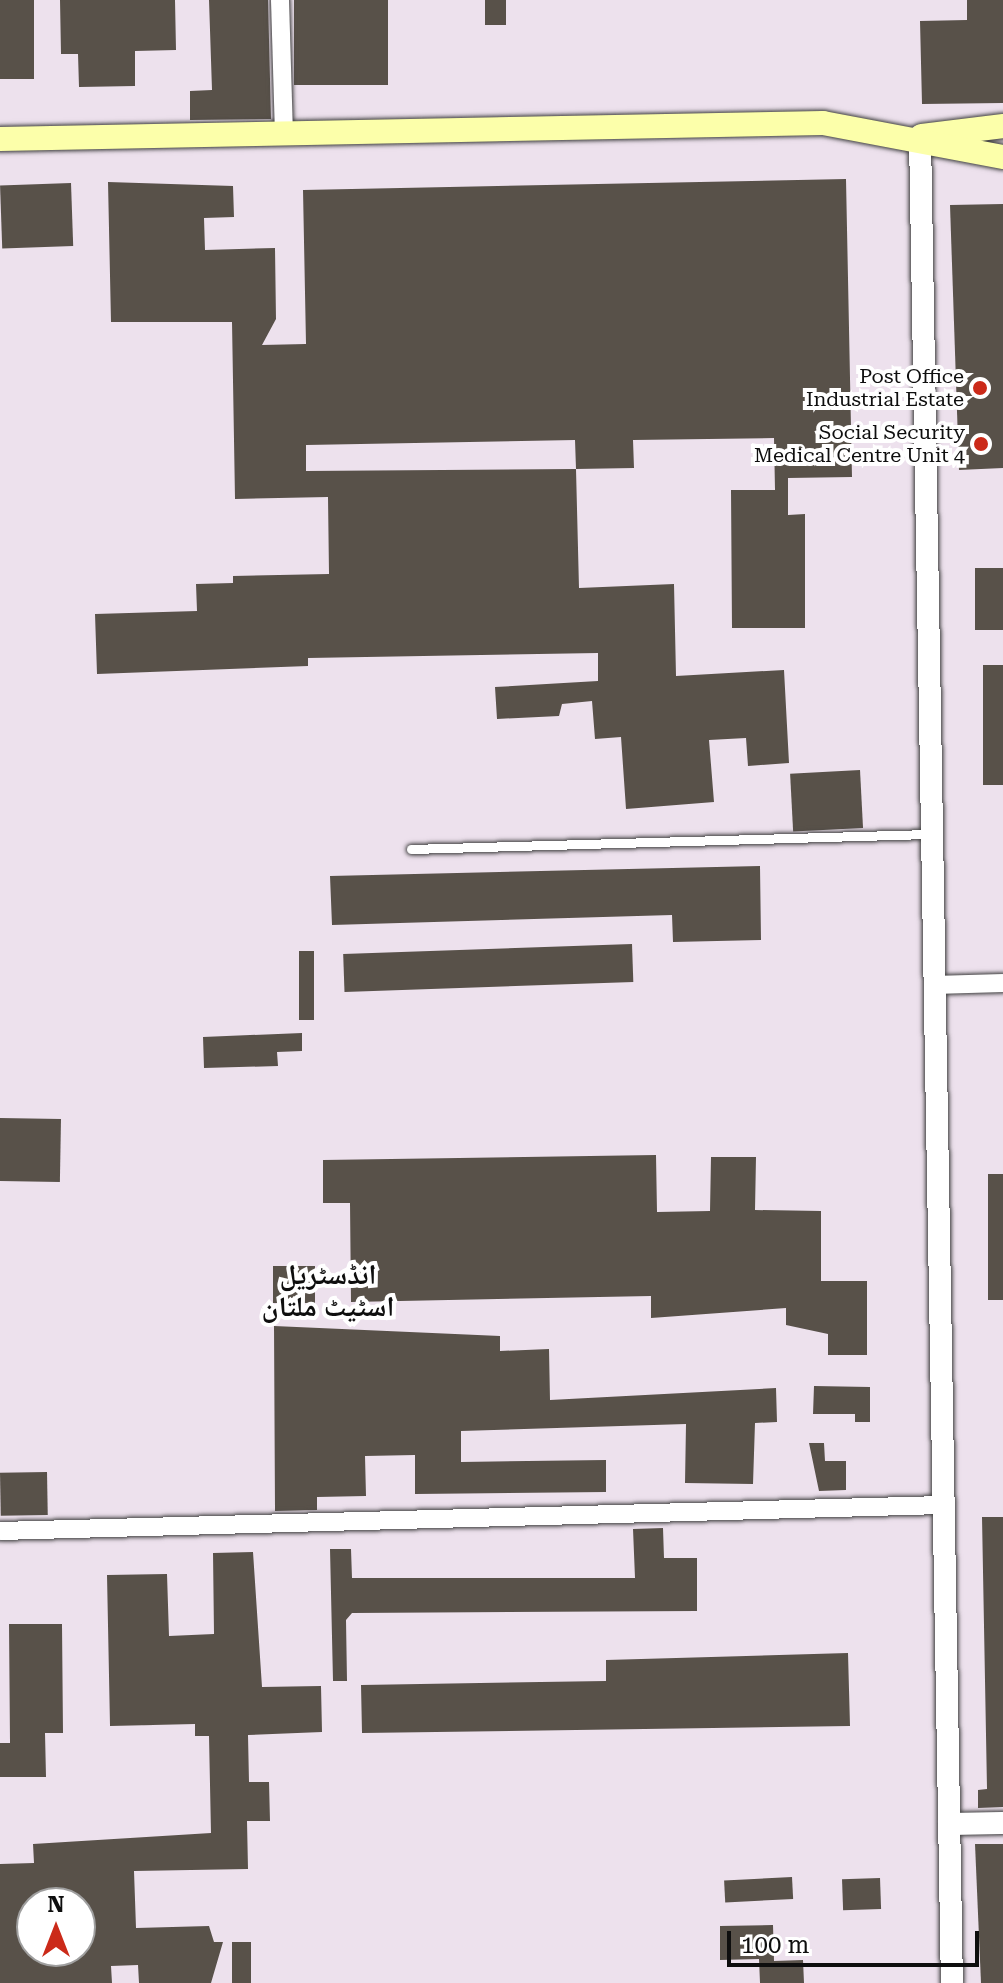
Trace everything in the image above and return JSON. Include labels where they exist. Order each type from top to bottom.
[{"type":"main road","points":[[0,139],[823,123],[920,136],[1003,157]]},
{"type":"main road","points":[[920,136],[1003,126]]},
{"type":"street","points":[[280,0],[284,135]]},
{"type":"street","points":[[920,136],[952,1983]]},
{"type":"street","points":[[934,985],[1003,983]]},
{"type":"street","points":[[0,1531],[943,1505]]},
{"type":"street","points":[[949,1824],[1003,1823]]},
{"type":"lane","points":[[411,849],[930,834]]},
{"type":"shaded area","points":[[0,0],[1003,0],[1003,1983],[0,1983]]},
{"type":"building","points":[[0,0],[34,0],[34,79],[0,79]]},
{"type":"building","points":[[60,0],[175,0],[176,50],[135,51],[135,86],[79,87],[78,54],[61,54]]},
{"type":"building","points":[[209,0],[268,0],[271,119],[190,120],[190,91],[212,90]]},
{"type":"building","points":[[294,0],[388,0],[388,85],[294,85]]},
{"type":"building","points":[[485,0],[506,0],[506,25],[485,25]]},
{"type":"building","points":[[967,0],[1003,0],[1003,103],[922,104],[920,21],[967,20]]},
{"type":"building","points":[[846,179],[852,477],[788,478],[788,515],[805,514],[805,628],[732,628],[731,490],[775,490],[774,438],[633,440],[634,468],[576,469],[579,588],[674,584],[676,676],[784,670],[789,763],[748,766],[746,738],[709,740],[714,802],[626,809],[621,737],[595,739],[592,701],[562,704],[559,716],[497,719],[495,687],[598,681],[598,653],[308,658],[308,666],[97,674],[95,614],[197,611],[196,584],[233,583],[233,576],[329,574],[328,497],[235,499],[232,322],[111,322],[108,182],[233,186],[234,217],[204,218],[205,250],[275,248],[276,319],[262,345],[306,344],[303,190]],"holes":[[[575,440],[576,469],[306,471],[306,445]]]},
{"type":"building","points":[[71,183],[73,246],[2,248],[0,185]]},
{"type":"building","points":[[1003,204],[1003,468],[959,470],[950,205]]},
{"type":"building","points":[[975,568],[1003,568],[1003,630],[975,630]]},
{"type":"building","points":[[983,665],[1003,665],[1003,785],[983,785]]},
{"type":"building","points":[[860,770],[863,828],[793,832],[790,774]]},
{"type":"building","points":[[760,866],[761,940],[673,942],[672,915],[332,925],[330,876]]},
{"type":"building","points":[[632,944],[633,982],[345,992],[343,954]]},
{"type":"building","points":[[299,951],[314,951],[314,1020],[299,1020]]},
{"type":"building","points":[[302,1033],[302,1051],[277,1052],[278,1066],[204,1068],[203,1037]]},
{"type":"building","points":[[0,1118],[61,1119],[60,1182],[0,1181]]},
{"type":"building","points":[[656,1155],[657,1212],[710,1211],[711,1157],[756,1157],[755,1210],[821,1211],[821,1281],[867,1281],[867,1355],[828,1355],[828,1334],[786,1325],[786,1308],[651,1318],[651,1296],[351,1302],[350,1203],[323,1203],[323,1160]]},
{"type":"building","points":[[988,1174],[1003,1174],[1003,1300],[988,1300]]},
{"type":"building","points":[[273,1266],[315,1266],[315,1303],[273,1303]]},
{"type":"building","points":[[274,1326],[500,1336],[500,1351],[549,1349],[550,1400],[776,1388],[777,1422],[755,1423],[753,1484],[685,1483],[686,1424],[461,1431],[461,1462],[606,1460],[606,1492],[415,1494],[415,1455],[365,1456],[366,1496],[317,1497],[317,1510],[275,1511]]},
{"type":"building","points":[[814,1386],[870,1387],[870,1422],[855,1422],[855,1414],[813,1414]]},
{"type":"building","points":[[809,1443],[824,1443],[825,1461],[846,1461],[846,1490],[819,1491]]},
{"type":"building","points":[[47,1472],[48,1515],[1,1516],[0,1473]]},
{"type":"building","points":[[982,1517],[1003,1517],[1003,1807],[978,1808],[978,1790],[987,1789]]},
{"type":"building","points":[[663,1528],[664,1558],[697,1558],[697,1611],[352,1613],[346,1620],[347,1681],[333,1681],[330,1549],[351,1549],[352,1578],[635,1578],[633,1529]]},
{"type":"building","points":[[253,1552],[262,1687],[321,1686],[322,1732],[248,1735],[249,1782],[269,1782],[270,1821],[247,1821],[248,1869],[134,1871],[136,1928],[209,1926],[214,1942],[223,1942],[211,1983],[139,1983],[138,1965],[111,1966],[112,1983],[0,1983],[0,1864],[34,1863],[33,1844],[211,1833],[209,1736],[195,1736],[195,1724],[110,1726],[107,1575],[167,1574],[169,1636],[214,1634],[213,1553]]},
{"type":"building","points":[[9,1624],[62,1624],[63,1733],[45,1733],[46,1777],[0,1777],[0,1743],[10,1743]]},
{"type":"building","points":[[848,1653],[850,1726],[362,1733],[361,1685],[606,1681],[606,1660]]},
{"type":"building","points":[[975,1844],[1003,1844],[1003,1983],[981,1983]]},
{"type":"building","points":[[792,1877],[793,1899],[725,1903],[724,1881]]},
{"type":"building","points":[[880,1878],[881,1909],[843,1910],[842,1879]]},
{"type":"building","points":[[773,1925],[774,1961],[803,1960],[804,1983],[760,1983],[759,1959],[720,1960],[720,1926]]},
{"type":"building","points":[[232,1942],[251,1942],[251,1983],[232,1983]]},
{"type":"place","name":"Post Office Industrial Estate","points":[[980,388]]},
{"type":"place","name":"Social Security Medical Centre Unit 4","points":[[981,444]]},
{"type":"district","name":"انڈسٹریل اسٹیٹ ملتان","points":[[328,1291]]}]
